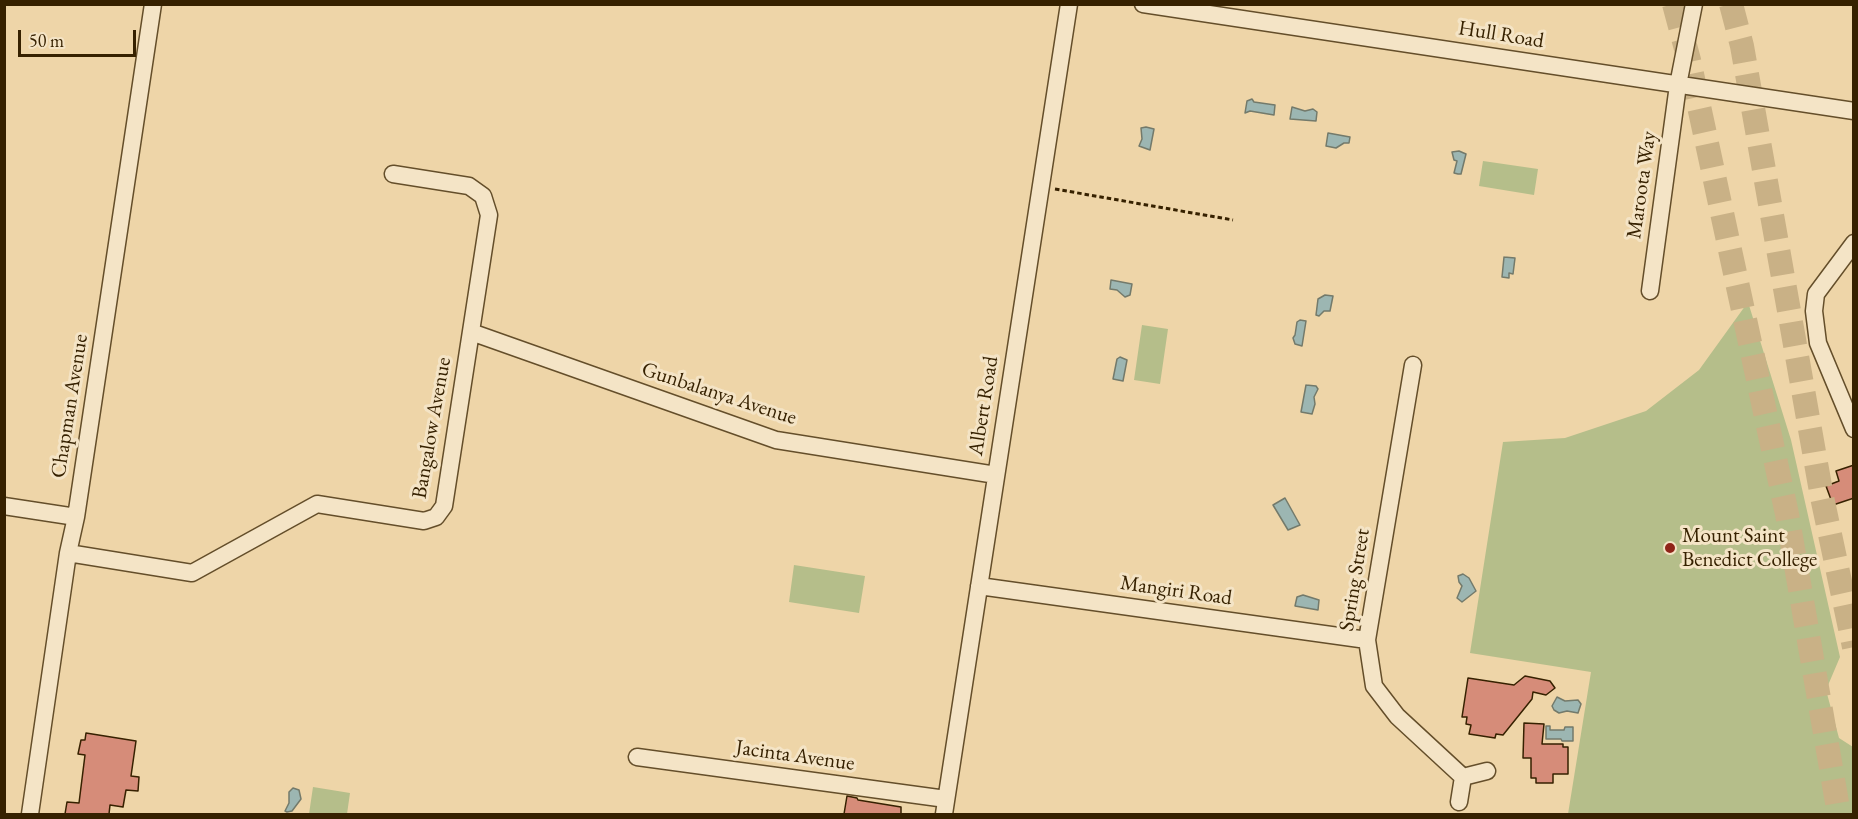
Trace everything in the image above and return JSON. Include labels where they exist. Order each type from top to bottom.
[{"type":"street","name":"Chapman Avenue","points":[[30,814],[153,4]]},
{"type":"street","name":"Albert Road","points":[[945,807],[1070,4]]},
{"type":"street","name":"Hull Road","points":[[1143,4],[1854,111]]},
{"type":"street","name":"Maroota Way","points":[[1650,291],[1678,85],[1694,4]]},
{"type":"street","name":"Bangalow Avenue","points":[[68,553],[192,573],[317,504],[424,521],[436,517],[444,506],[489,215],[483,196],[469,186],[393,174]]},
{"type":"street","points":[[1854,243],[1816,294],[1814,311],[1818,342],[1849,402],[1854,429]]},
{"type":"street","name":"Gunbalanya Avenue","points":[[471,332],[776,440],[996,475]]},
{"type":"street","name":"Spring Street","points":[[1413,365],[1367,640],[1374,686],[1396,716],[1463,777]]},
{"type":"street","points":[[4,506],[76,517]]},
{"type":"street","name":"Mangiri Road","points":[[979,586],[1367,640]]},
{"type":"street","name":"Jacinta Avenue","points":[[637,757],[945,807]]},
{"type":"street","points":[[1459,802],[1463,777],[1487,771]]},
{"type":"path","points":[[1041,187],[1233,220]]},
{"type":"green space","points":[[1483,161],[1538,169],[1534,195],[1479,186]]},
{"type":"green space","name":"Mount Saint Benedict College","points":[[1748,302],[1791,440],[1840,657],[1826,690],[1839,738],[1853,747],[1853,814],[1568,814],[1591,672],[1470,653],[1503,442],[1565,438],[1646,411],[1699,370]]},
{"type":"green space","points":[[1142,325],[1168,329],[1160,384],[1134,380]]},
{"type":"green space","points":[[794,565],[865,576],[859,613],[789,602]]},
{"type":"green space","points":[[313,787],[350,793],[347,814],[309,814]]},
{"type":"water","points":[[1252,99],[1254,102],[1275,105],[1274,115],[1250,111],[1245,113],[1247,101]]},
{"type":"water","points":[[1292,107],[1305,111],[1313,109],[1317,112],[1316,121],[1290,119]]},
{"type":"water","points":[[1141,128],[1154,129],[1150,150],[1139,146],[1142,139]]},
{"type":"water","points":[[1328,133],[1350,137],[1349,143],[1336,148],[1326,146]]},
{"type":"water","points":[[1459,151],[1466,154],[1461,174],[1454,173],[1457,161],[1454,160],[1452,152]]},
{"type":"water","points":[[1504,257],[1515,258],[1513,274],[1509,273],[1509,278],[1502,277]]},
{"type":"water","points":[[1111,280],[1132,284],[1130,295],[1125,297],[1117,290],[1110,289]]},
{"type":"water","points":[[1325,295],[1333,296],[1330,311],[1316,315],[1318,299]]},
{"type":"water","points":[[1306,321],[1302,346],[1295,344],[1293,338],[1297,322]]},
{"type":"water","points":[[1120,357],[1127,360],[1123,381],[1113,379],[1117,359]]},
{"type":"water","points":[[1306,385],[1316,386],[1318,389],[1314,397],[1315,404],[1312,414],[1301,412]]},
{"type":"water","points":[[1285,498],[1300,525],[1288,530],[1273,505]]},
{"type":"water","points":[[1463,574],[1469,578],[1476,591],[1462,602],[1457,598],[1462,586],[1458,576]]},
{"type":"water","points":[[1303,595],[1319,600],[1318,610],[1295,606],[1297,597]]},
{"type":"water","points":[[1557,697],[1565,701],[1578,700],[1581,704],[1578,713],[1567,711],[1559,713],[1554,710],[1552,706]]},
{"type":"water","points":[[1546,726],[1550,726],[1550,730],[1564,730],[1565,727],[1573,727],[1573,741],[1546,739]]},
{"type":"water","points":[[293,788],[299,790],[301,799],[292,811],[287,812],[285,811],[289,803],[289,792]]},
{"type":"building","points":[[1854,465],[1854,498],[1833,505],[1826,486],[1839,481],[1836,471]]},
{"type":"building","points":[[1525,676],[1550,681],[1555,688],[1546,695],[1533,692],[1532,699],[1503,735],[1496,734],[1495,738],[1469,734],[1471,725],[1466,724],[1467,717],[1462,717],[1468,678],[1514,685]]},
{"type":"building","points":[[1524,723],[1544,724],[1542,744],[1563,744],[1563,747],[1568,747],[1568,774],[1553,774],[1553,783],[1536,783],[1536,778],[1531,778],[1531,758],[1523,758]]},
{"type":"building","points":[[86,733],[136,741],[131,776],[139,777],[138,791],[126,790],[123,807],[110,805],[109,814],[65,814],[67,802],[79,803],[85,755],[78,754],[81,740],[85,740]]},
{"type":"building","points":[[847,796],[901,807],[901,814],[844,814]]},
{"type":"tunnel","points":[[1674,4],[1689,60],[1787,514],[1839,814]]},
{"type":"tunnel","points":[[1731,4],[1742,46],[1822,497],[1854,647]]},
{"type":"place","name":"Mount Saint Benedict College","points":[[1670,548]]}]
